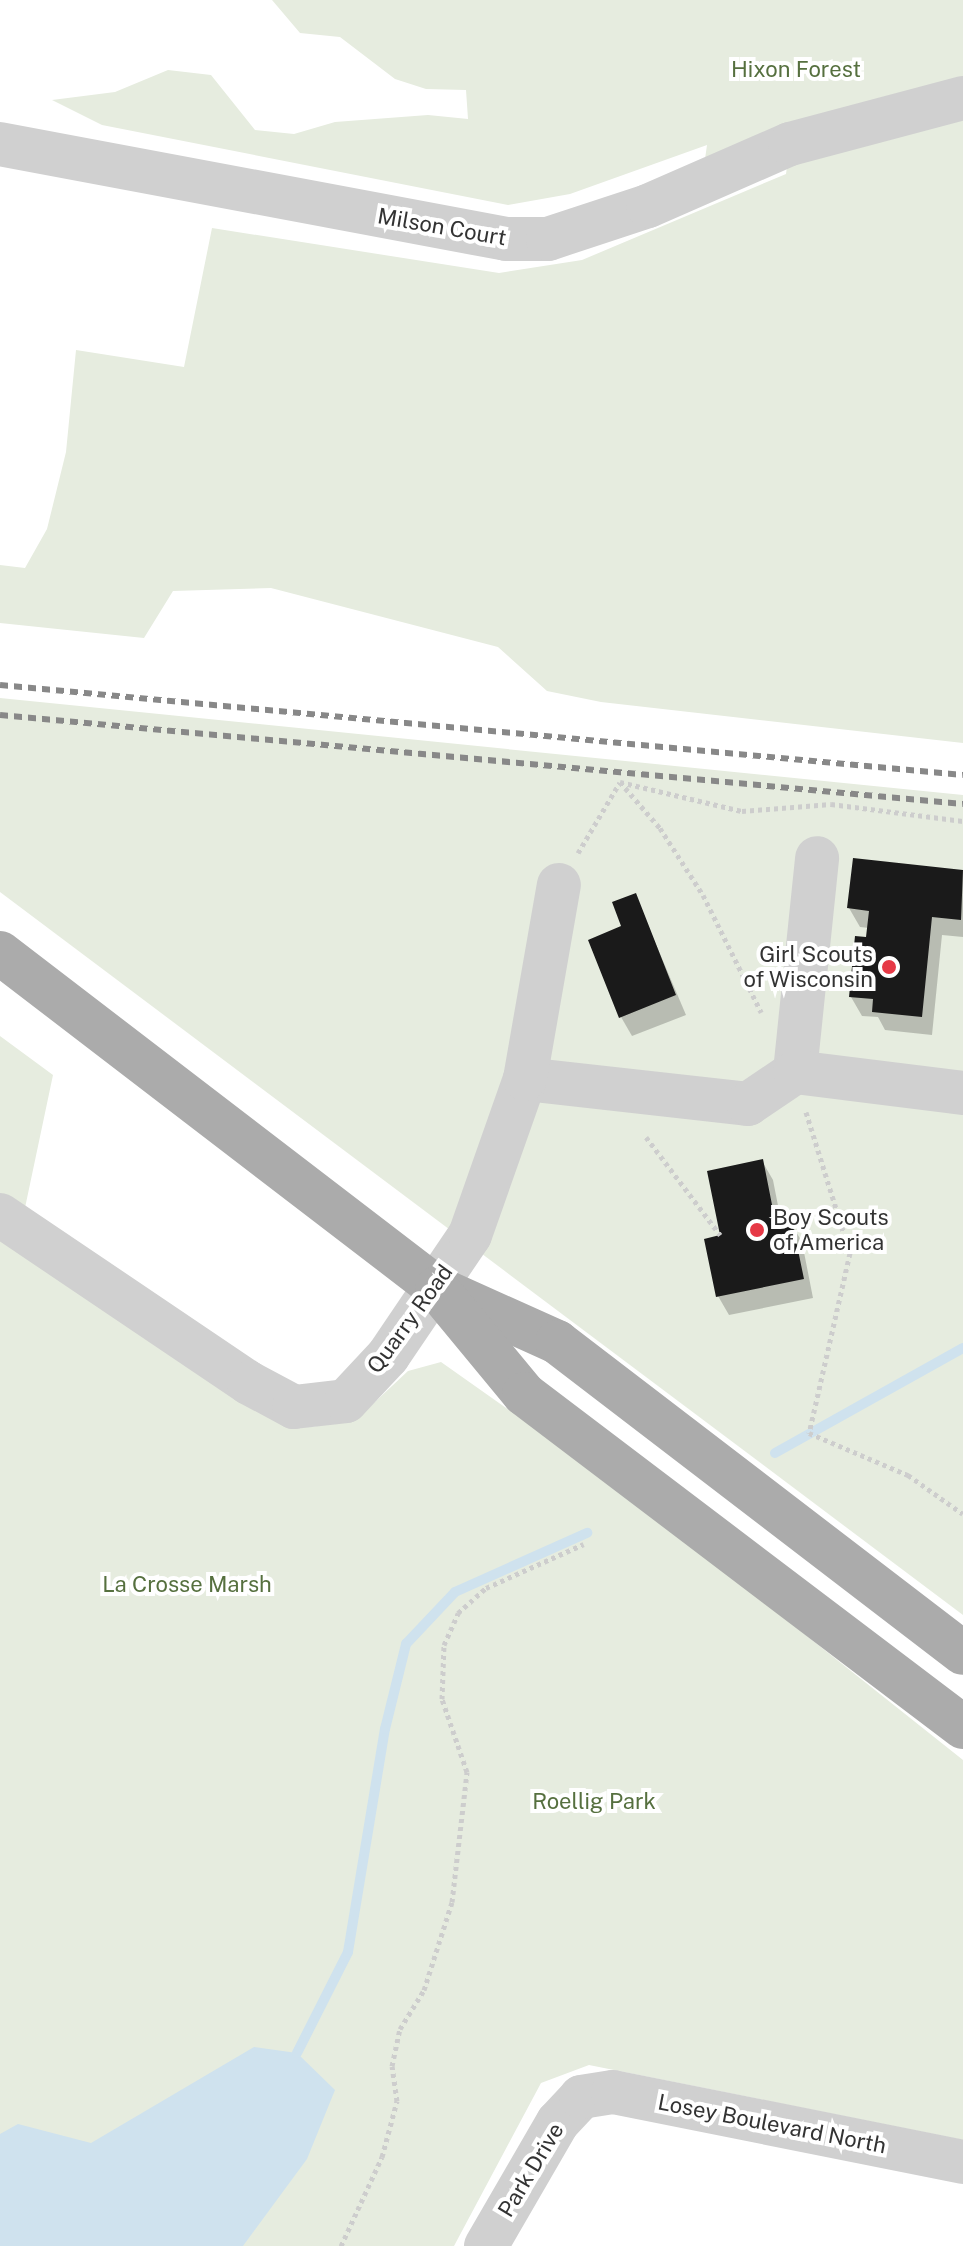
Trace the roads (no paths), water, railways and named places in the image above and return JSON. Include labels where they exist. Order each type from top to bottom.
[{"type":"main road","points":[[0,953],[437,1288],[524,1394],[963,1727]]},
{"type":"main road","points":[[437,1288],[557,1342],[963,1653]]},
{"type":"street","name":"Milson Court","points":[[0,144],[492,237],[548,239],[648,206],[790,144],[963,98]]},
{"type":"street","points":[[793,1073],[817,858]]},
{"type":"street","name":"Quarry Road","points":[[0,1215],[249,1383],[294,1407],[346,1401],[388,1356],[437,1288],[470,1235],[525,1079],[559,885]]},
{"type":"street","points":[[525,1079],[748,1104],[793,1073],[963,1093]]},
{"type":"street","name":"Losey Boulevard North","points":[[581,2097],[613,2092],[963,2162]]},
{"type":"street","name":"Park Drive","points":[[486,2246],[558,2122],[581,2097]]},
{"type":"water","points":[[254,2047],[297,2053],[335,2090],[307,2159],[243,2246],[0,2246],[0,2134],[18,2124],[91,2143]]},
{"type":"waterway","points":[[775,1453],[963,1348]]},
{"type":"waterway","points":[[297,2053],[348,1952],[385,1729],[406,1644],[455,1592],[587,1533]]},
{"type":"railway","points":[[0,685],[963,775]]},
{"type":"railway","points":[[0,715],[963,804]]},
{"type":"place","name":"Girl Scouts of Wisconsin","points":[[889,967]]},
{"type":"place","name":"Boy Scouts of America","points":[[757,1230]]},
{"type":"park label","name":"Hixon Forest","points":[[796,70]]},
{"type":"park label","name":"La Crosse Marsh","points":[[187,1585]]},
{"type":"park label","name":"Roellig Park","points":[[594,1802]]}]
